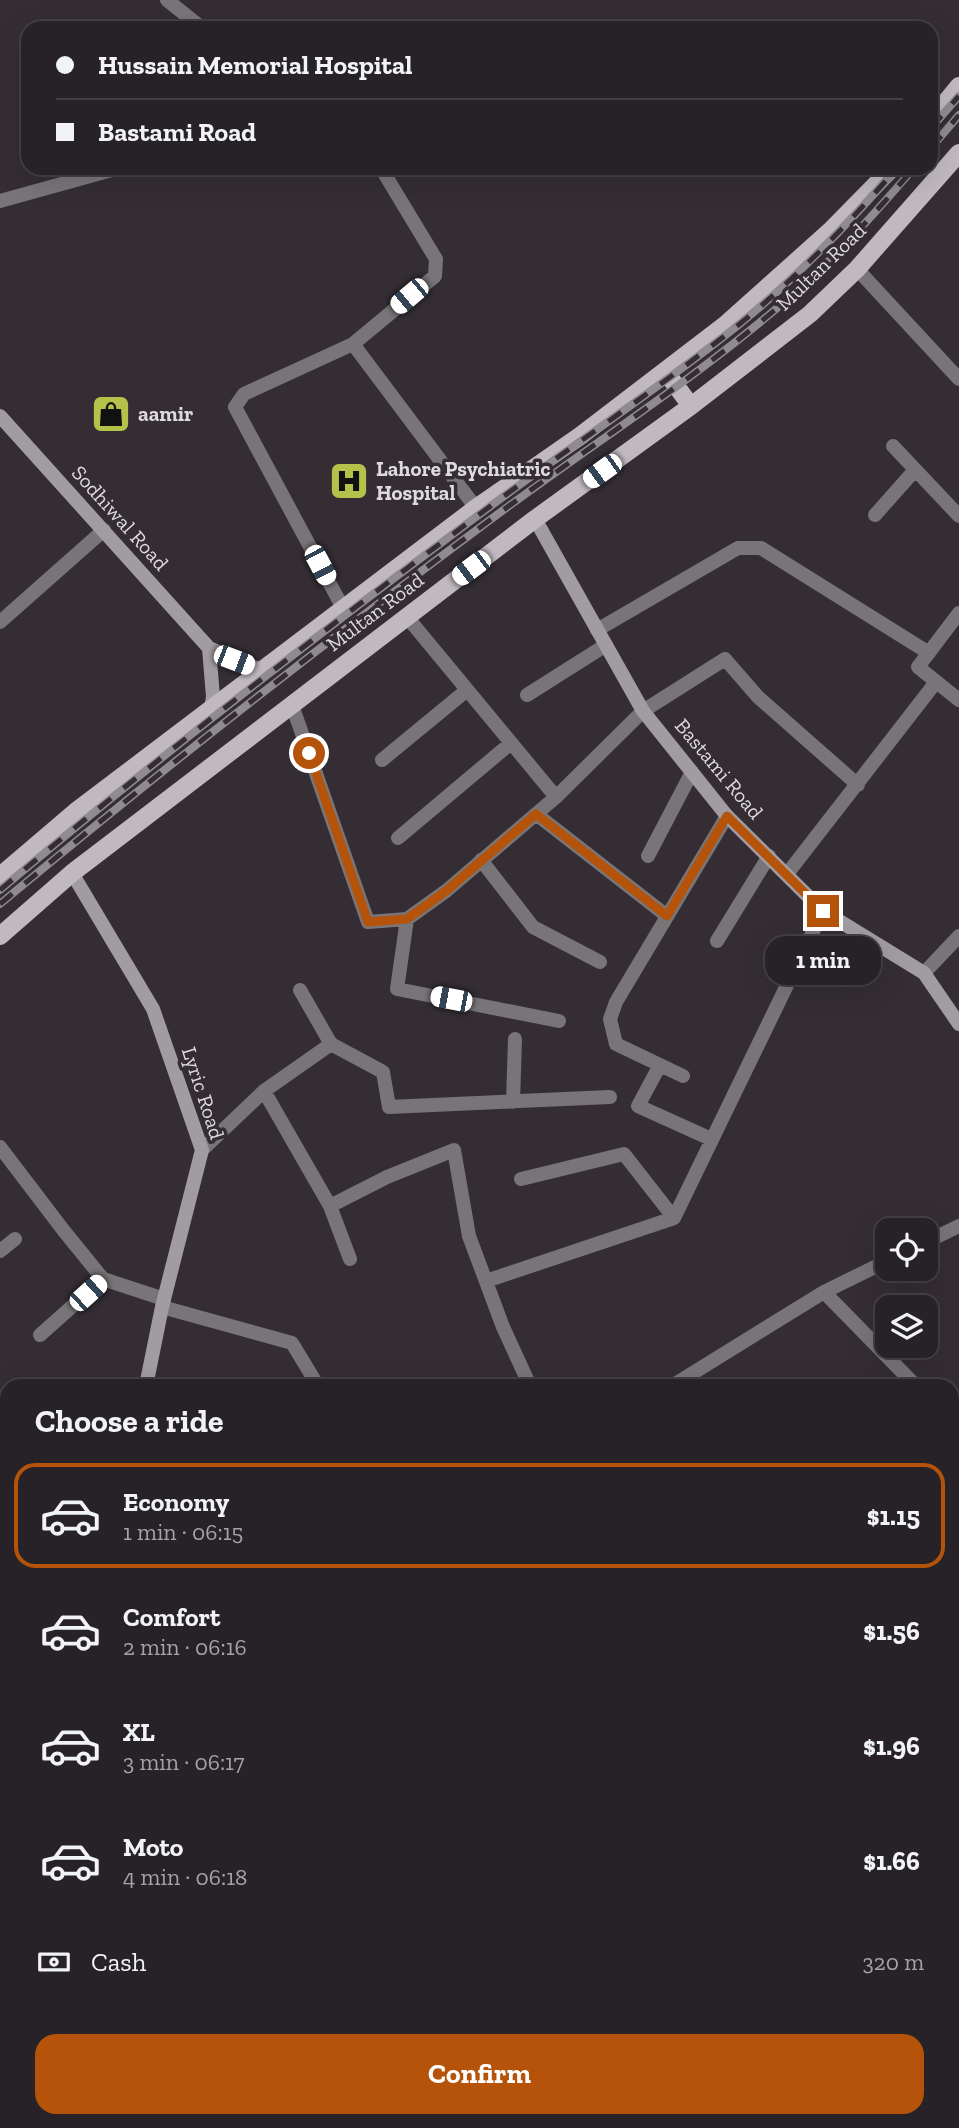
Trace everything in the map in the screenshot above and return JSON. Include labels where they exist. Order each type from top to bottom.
[{"type":"main road","points":[[938,112],[959,86]]},
{"type":"main road","name":"Multan Road","points":[[0,936],[72,873],[535,519],[691,406],[810,314],[857,269],[959,153]]},
{"type":"main road","name":"Multan Road","points":[[0,876],[75,812],[476,508],[580,436],[725,324],[830,231],[885,175]]},
{"type":"main road","points":[[665,371],[691,406]]},
{"type":"street","points":[[167,0],[193,21]]},
{"type":"street","points":[[0,201],[94,175]]},
{"type":"street","points":[[344,610],[235,407],[244,394],[353,344],[435,276],[436,259],[385,175]]},
{"type":"street","points":[[857,269],[959,379]]},
{"type":"street","points":[[353,344],[476,508]]},
{"type":"street","name":"Sodhiwal Road","points":[[0,416],[209,648],[252,667],[264,669]]},
{"type":"street","points":[[892,446],[959,516]]},
{"type":"street","points":[[875,515],[915,470]]},
{"type":"street","name":"Bastami Road","points":[[535,519],[643,710],[727,816],[823,911],[924,973],[959,1024]]},
{"type":"street","points":[[0,622],[104,530]]},
{"type":"street","points":[[597,630],[738,548],[761,548],[929,653]]},
{"type":"street","points":[[959,613],[918,667],[959,700]]},
{"type":"street","points":[[407,617],[556,797]]},
{"type":"street","points":[[527,695],[606,645]]},
{"type":"street","points":[[209,648],[213,697],[211,709]]},
{"type":"street","points":[[292,705],[368,922],[407,919],[556,797],[643,710],[725,659],[758,696],[858,785]]},
{"type":"street","points":[[787,874],[936,682]]},
{"type":"street","points":[[382,760],[467,690]]},
{"type":"street","points":[[398,838],[511,743]]},
{"type":"street","points":[[648,856],[692,772]]},
{"type":"street","points":[[536,814],[667,916]]},
{"type":"street","points":[[682,1076],[616,1044],[610,1019],[616,1002],[727,816]]},
{"type":"street","points":[[718,941],[769,856]]},
{"type":"street","points":[[481,860],[533,927],[600,962]]},
{"type":"street","name":"Lyric Road","points":[[72,873],[153,1009],[202,1150],[163,1303],[147,1379]]},
{"type":"street","points":[[486,1281],[674,1218],[823,911]]},
{"type":"street","points":[[407,919],[397,989],[559,1021]]},
{"type":"street","points":[[924,973],[959,936]]},
{"type":"street","points":[[300,990],[331,1044],[383,1072],[389,1107],[610,1097]]},
{"type":"street","points":[[513,1102],[515,1039]]},
{"type":"street","points":[[202,1150],[264,1091],[331,1044]]},
{"type":"street","points":[[660,1065],[638,1106],[711,1139]]},
{"type":"street","points":[[264,1091],[330,1206],[350,1259]]},
{"type":"street","points":[[0,1147],[103,1279],[163,1303],[292,1343],[314,1379]]},
{"type":"street","points":[[330,1206],[387,1177],[454,1150],[469,1236],[503,1326],[527,1379]]},
{"type":"street","points":[[521,1179],[624,1154],[674,1218]]},
{"type":"street","points":[[938,1236],[959,1226]]},
{"type":"street","points":[[0,1251],[15,1239]]},
{"type":"street","points":[[683,1379],[824,1292],[875,1267]]},
{"type":"street","points":[[40,1335],[103,1279]]},
{"type":"street","points":[[824,1292],[909,1379]]},
{"type":"railway","points":[[938,120],[959,96]]},
{"type":"railway","points":[[938,140],[959,115]]},
{"type":"railway","points":[[0,890],[180,743],[302,648],[742,322],[812,259],[891,175]]},
{"type":"railway","points":[[0,904],[184,754],[371,609],[720,354],[808,281],[908,175]]},
{"type":"place","name":"aamir","points":[[111,414]]},
{"type":"place","name":"Lahore Psychiatric Hospital","points":[[349,481]]},
{"type":"route","points":[[309,753],[368,922],[407,919],[446,891],[536,814],[667,916],[727,816],[823,911]]}]
